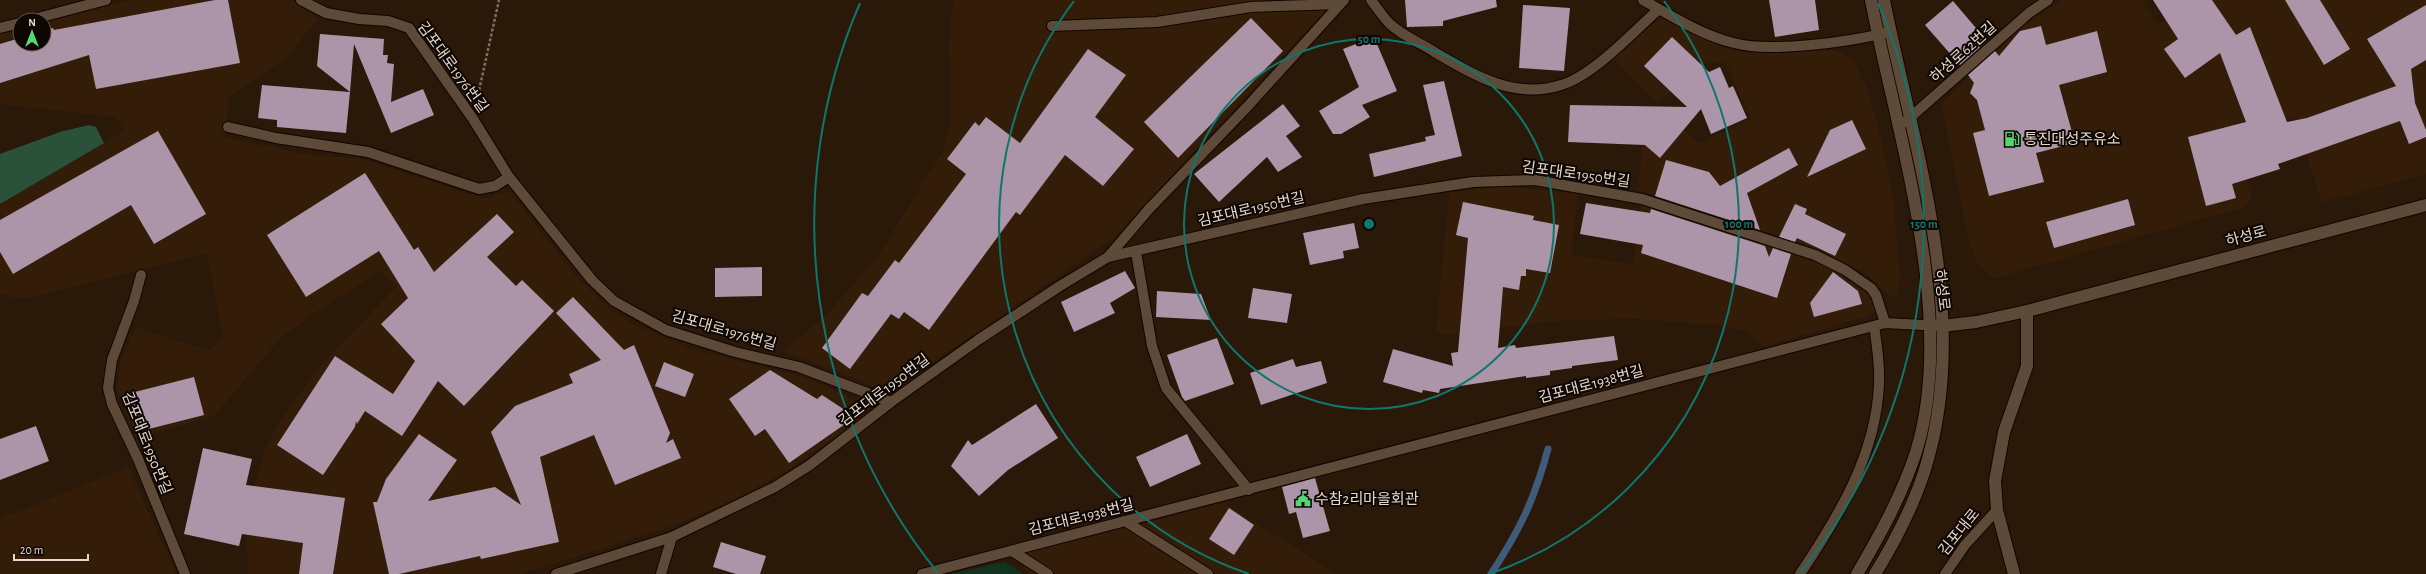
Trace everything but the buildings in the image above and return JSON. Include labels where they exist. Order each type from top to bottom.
[{"type":"street","name":"하성로","points":[[1857,574],[1882,532],[1916,451],[1924,420],[1937,326],[1899,127],[1871,0]]},
{"type":"street","name":"하성로","points":[[1875,574],[1906,518],[1928,459],[1941,389],[1937,326],[1935,249],[1910,119],[1884,0]]},
{"type":"street","name":"하성로","points":[[1937,326],[1976,322],[2027,311],[2426,205]]},
{"type":"street","points":[[2014,574],[1997,510],[1995,481],[1998,456],[2027,366],[2027,311]]},
{"type":"lane","points":[[52,14],[106,0]]},
{"type":"lane","name":"김포대로1976번길","points":[[301,0],[326,13],[359,19],[388,21],[409,28],[472,119],[509,177],[601,291],[636,315],[666,330],[699,342],[799,367],[891,402]]},
{"type":"lane","points":[[1371,0],[1389,23],[1411,40],[1482,78],[1506,86],[1526,90],[1563,85],[1579,76],[1609,54],[1659,9]]},
{"type":"lane","points":[[1643,0],[1700,30],[1733,43],[1751,47],[1794,46],[1878,35],[1890,31]]},
{"type":"lane","name":"하성로62번길","points":[[1899,127],[1910,119],[2024,17],[2048,0]]},
{"type":"lane","name":"김포대로1950번길","points":[[1052,26],[1157,22],[1250,7],[1342,2]]},
{"type":"lane","name":"김포대로1950번길","points":[[556,574],[672,537],[775,487],[810,465],[891,402],[1023,310],[1108,258],[1149,210],[1247,107],[1342,2]]},
{"type":"lane","points":[[0,28],[12,25]]},
{"type":"lane","points":[[228,127],[276,138],[368,152],[479,189],[495,186],[509,177]]},
{"type":"lane","name":"김포대로1950번길","points":[[1108,258],[1363,199],[1473,182],[1535,180],[1642,199],[1815,255],[1845,270],[1871,288],[1876,295],[1885,323]]},
{"type":"lane","points":[[1136,252],[1152,346],[1166,388],[1249,490]]},
{"type":"lane","name":"김포대로1950번길","points":[[141,275],[134,301],[112,360],[108,388],[112,404],[138,459],[185,574]]},
{"type":"lane","name":"김포대로1938번길","points":[[922,574],[1885,323],[1937,326]]},
{"type":"lane","points":[[1800,574],[1841,509],[1864,458],[1872,430],[1879,384],[1874,326]]},
{"type":"lane","name":"김포대로","points":[[1945,574],[1965,545],[1997,510]]},
{"type":"lane","points":[[1125,521],[1208,574]]},
{"type":"lane","points":[[661,574],[672,537]]},
{"type":"lane","points":[[1012,550],[1048,574]]},
{"type":"path","points":[[472,119],[499,0]]},
{"type":"shaded area","points":[[132,0],[290,0],[318,19],[287,57],[229,97],[225,137],[305,154],[363,159],[482,198],[489,198],[509,191],[576,276],[611,310],[631,323],[689,348],[806,378],[845,395],[864,407],[867,411],[866,416],[788,470],[733,500],[664,529],[521,574],[248,574],[246,528],[249,505],[263,454],[279,423],[317,369],[397,286],[379,271],[307,318],[281,338],[214,416],[136,438],[117,390],[120,363],[136,327],[210,351],[223,337],[207,253],[32,297],[15,298],[0,293],[0,204],[124,131],[117,117],[0,104],[0,33],[12,30],[12,52],[52,52],[52,20]]},
{"type":"shaded area","points":[[953,0],[1335,0],[1114,238],[899,385],[889,388],[876,387],[784,351],[828,313],[876,259],[943,151],[951,121],[949,40]]},
{"type":"shaded area","points":[[2062,0],[2142,0],[2158,25],[2198,0],[2426,0],[2426,175],[2322,202],[2293,118],[2233,136],[2252,198],[2245,207],[1995,278],[1991,277],[1977,262],[1968,238],[1941,104],[2023,26]]},
{"type":"shaded area","points":[[1660,18],[1719,46],[1744,52],[1830,50],[1837,51],[1853,60],[1866,85],[1878,125],[1893,196],[1900,276],[1897,295],[1894,297],[1889,295],[1866,273],[1804,244],[1638,190],[1644,128],[1660,109],[1700,143],[1751,119],[1726,63],[1709,63],[1699,65],[1658,104],[1613,58]]},
{"type":"shaded area","points":[[1505,186],[1578,194],[1571,255],[1633,264],[1641,206],[1643,204],[1803,257],[1835,270],[1869,293],[1874,300],[1875,311],[1864,317],[1763,347],[1748,332],[1726,326],[1639,319],[1566,320],[1441,335],[1436,331],[1449,193]]},
{"type":"shaded area","points":[[128,467],[176,574],[0,574],[0,519]]},
{"type":"shaded area","points":[[1224,503],[1337,574],[1028,574],[1020,564],[1009,557]]},
{"type":"green space","points":[[89,125],[96,127],[104,143],[0,204],[0,154],[60,132]]},
{"type":"green space","points":[[1005,562],[1023,574],[950,574],[999,563]]},
{"type":"waterway","points":[[1491,574],[1510,543],[1525,514],[1537,484],[1548,449]]},
{"type":"place","name":"통진대성주유소","points":[[2012,139]]},
{"type":"place","name":"수참2리마을회관","points":[[1303,499]]}]
